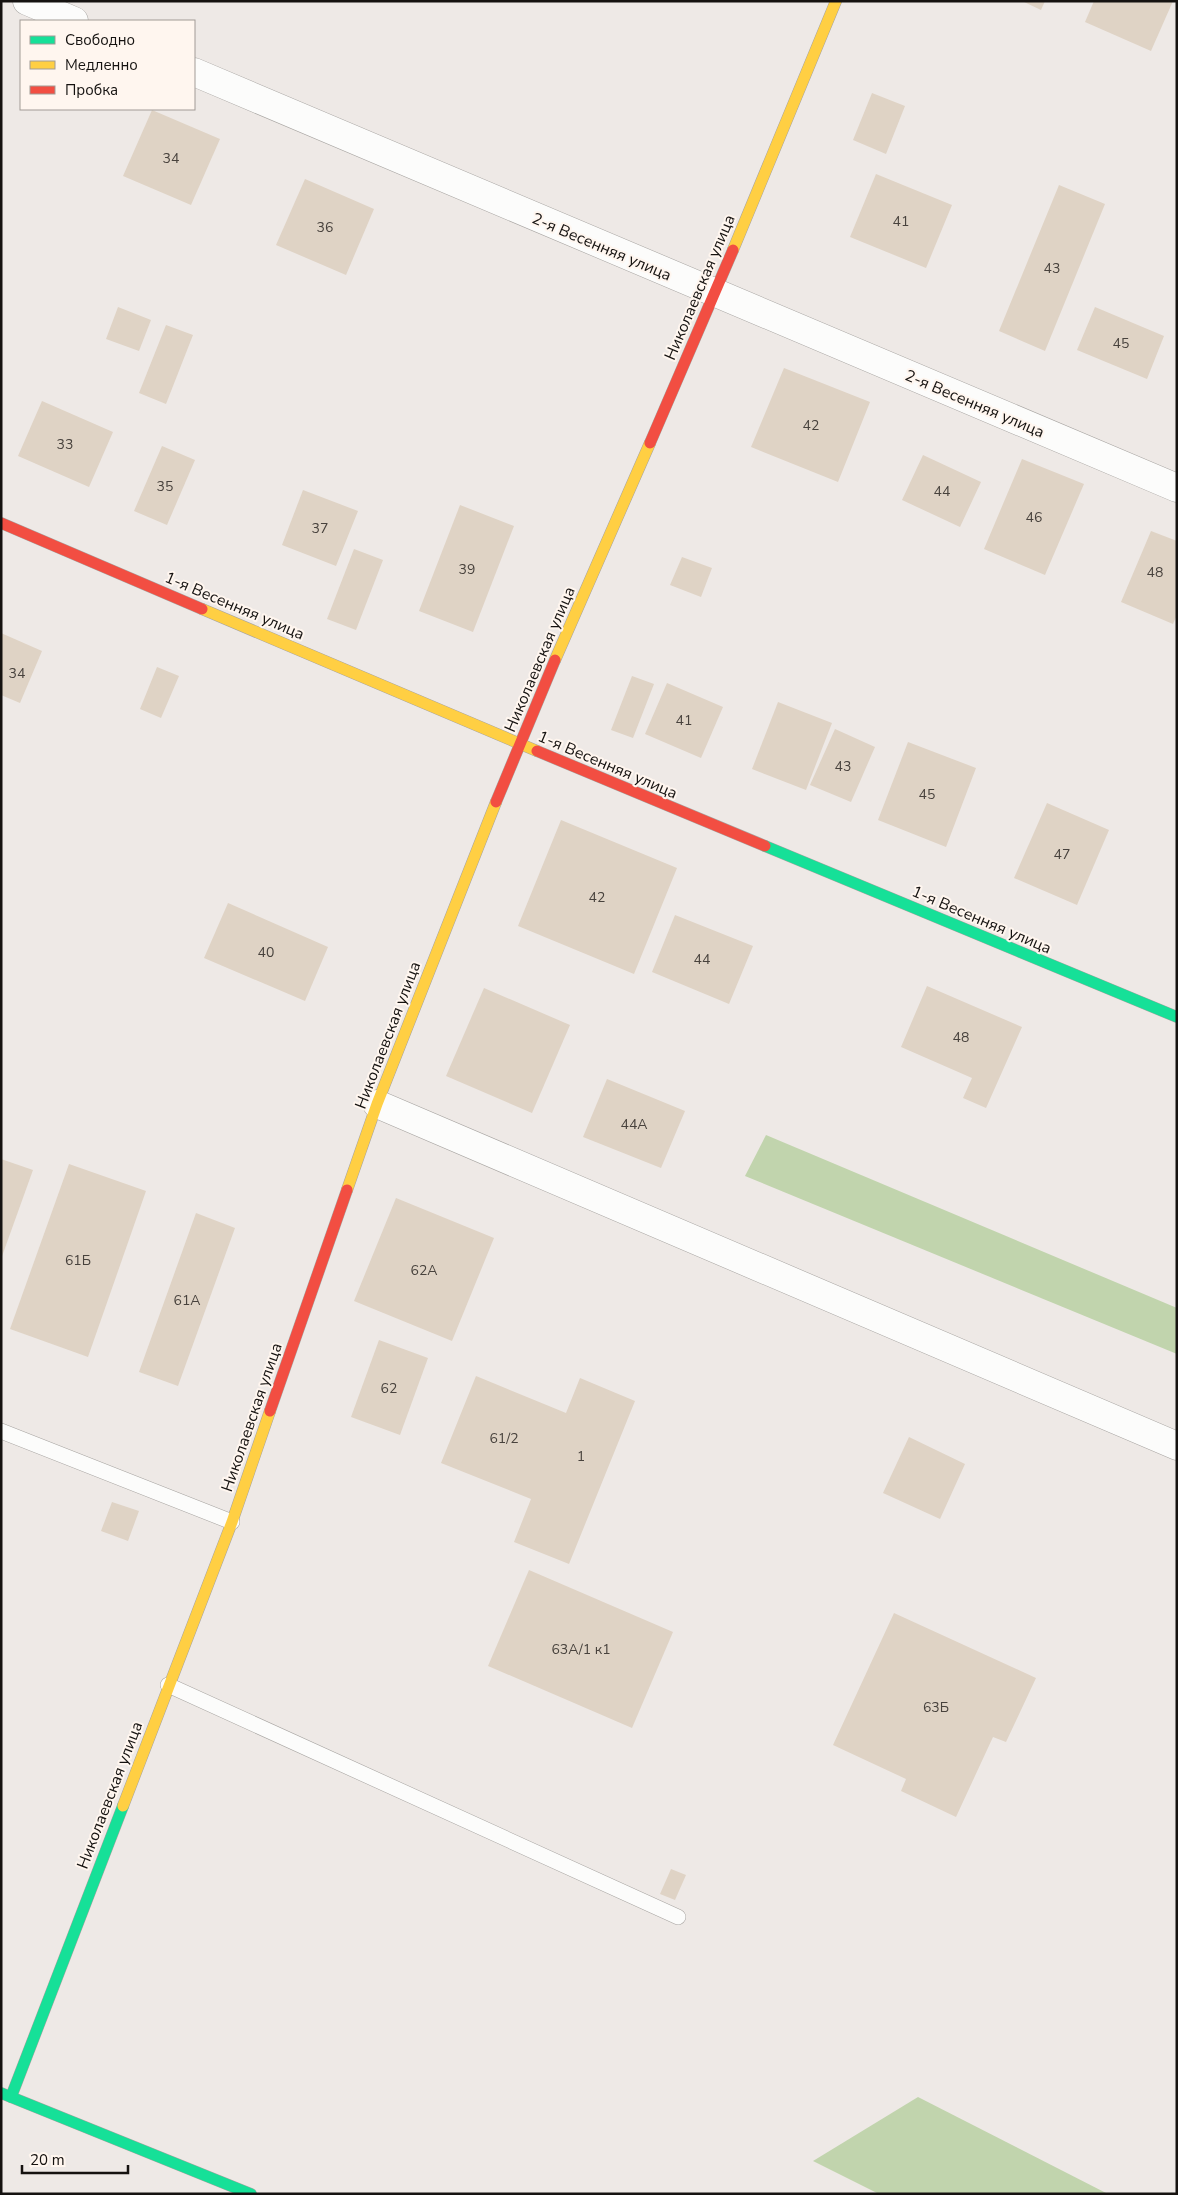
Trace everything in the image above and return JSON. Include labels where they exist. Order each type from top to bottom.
[{"type":"street","points":[[27,1],[72,20]]},
{"type":"street","name":"Николаевская улица","points":[[6,2095],[232,1522],[377,1104],[519,744],[715,294],[836,1]]},
{"type":"street","name":"2-я Весенняя улица","points":[[195,72],[1177,488]]},
{"type":"street","name":"1-я Весенняя улица","points":[[1,523],[519,744],[1177,1017]]},
{"type":"street","points":[[377,1104],[1177,1446]]},
{"type":"street","points":[[6,2095],[251,2194]]},
{"type":"lane","points":[[1,1431],[232,1522]]},
{"type":"lane","points":[[168,1685],[678,1918]]},
{"type":"green space","points":[[766,1135],[1177,1308],[1177,1354],[745,1176]]},
{"type":"green space","points":[[918,2097],[1108,2194],[879,2194],[813,2161]]},
{"type":"building","points":[[1022,1],[1045,1],[1041,10]]},
{"type":"building","points":[[1094,1],[1173,1],[1151,51],[1085,22]]},
{"type":"building","points":[[872,93],[905,106],[886,154],[853,140]]},
{"type":"building","points":[[152,110],[220,139],[191,205],[123,176]]},
{"type":"building","points":[[876,174],[952,205],[926,268],[850,237]]},
{"type":"building","points":[[305,179],[374,209],[346,275],[276,245]]},
{"type":"building","points":[[1059,185],[1105,204],[1045,351],[999,331]]},
{"type":"building","points":[[118,307],[151,320],[139,351],[106,339]]},
{"type":"building","points":[[1095,307],[1164,336],[1147,379],[1077,350]]},
{"type":"building","points":[[166,325],[193,335],[166,404],[139,393]]},
{"type":"building","points":[[784,368],[870,402],[838,482],[751,447]]},
{"type":"building","points":[[42,401],[113,432],[89,487],[18,456]]},
{"type":"building","points":[[162,446],[195,460],[167,525],[134,511]]},
{"type":"building","points":[[923,455],[981,482],[960,527],[902,500]]},
{"type":"building","points":[[1022,459],[1084,484],[1045,575],[984,549]]},
{"type":"building","points":[[303,490],[358,511],[336,566],[282,545]]},
{"type":"building","points":[[460,505],[514,526],[473,632],[419,611]]},
{"type":"building","points":[[1151,531],[1177,541],[1177,615],[1173,624],[1121,602]]},
{"type":"building","points":[[354,549],[383,560],[356,630],[327,619]]},
{"type":"building","points":[[682,557],[712,568],[701,597],[670,585]]},
{"type":"building","points":[[1,633],[42,651],[20,703],[1,695]]},
{"type":"building","points":[[157,667],[179,676],[161,718],[140,709]]},
{"type":"building","points":[[632,676],[654,684],[633,738],[611,730]]},
{"type":"building","points":[[667,683],[723,707],[701,758],[645,734]]},
{"type":"building","points":[[778,702],[832,723],[806,790],[752,769]]},
{"type":"building","points":[[835,729],[875,747],[851,802],[810,785]]},
{"type":"building","points":[[908,742],[976,768],[946,847],[878,820]]},
{"type":"building","points":[[1047,803],[1109,830],[1077,905],[1014,878]]},
{"type":"building","points":[[561,820],[677,868],[634,974],[518,926]]},
{"type":"building","points":[[228,903],[328,947],[305,1001],[204,958]]},
{"type":"building","points":[[675,915],[753,946],[729,1004],[652,972]]},
{"type":"building","points":[[927,986],[1022,1027],[986,1108],[963,1098],[972,1078],[901,1047]]},
{"type":"building","points":[[484,988],[570,1025],[532,1113],[446,1076]]},
{"type":"building","points":[[607,1079],[685,1111],[661,1168],[583,1137]]},
{"type":"building","points":[[1,1159],[33,1170],[1,1259]]},
{"type":"building","points":[[69,1164],[146,1191],[88,1357],[10,1329]]},
{"type":"building","points":[[396,1198],[494,1238],[452,1341],[354,1301]]},
{"type":"building","points":[[196,1213],[235,1228],[178,1386],[139,1372]]},
{"type":"building","points":[[379,1340],[428,1358],[400,1435],[351,1417]]},
{"type":"building","points":[[476,1376],[566,1413],[580,1378],[635,1401],[569,1564],[514,1542],[531,1499],[441,1463]]},
{"type":"building","points":[[909,1437],[965,1464],[940,1519],[883,1493]]},
{"type":"building","points":[[112,1502],[139,1511],[128,1541],[101,1531]]},
{"type":"building","points":[[529,1570],[673,1632],[632,1728],[488,1666]]},
{"type":"building","points":[[894,1613],[1036,1678],[1006,1742],[993,1737],[956,1817],[901,1791],[906,1779],[833,1745]]},
{"type":"building","points":[[671,1869],[686,1875],[675,1900],[660,1894]]},
{"type":"traffic: fast","points":[[765,846],[1177,1017]]},
{"type":"traffic: fast","points":[[11,2097],[123,1806]]},
{"type":"traffic: fast","points":[[1,2093],[251,2194]]},
{"type":"traffic: slow","points":[[733,250],[836,1]]},
{"type":"traffic: slow","points":[[555,660],[650,443]]},
{"type":"traffic: slow","points":[[202,609],[537,751]]},
{"type":"traffic: slow","points":[[347,1190],[377,1104],[496,802]]},
{"type":"traffic: slow","points":[[123,1806],[232,1522],[270,1411]]},
{"type":"traffic: jam","points":[[650,443],[733,250]]},
{"type":"traffic: jam","points":[[1,523],[202,609]]},
{"type":"traffic: jam","points":[[496,802],[555,660]]},
{"type":"traffic: jam","points":[[537,751],[765,846]]},
{"type":"traffic: jam","points":[[270,1411],[347,1190]]}]
